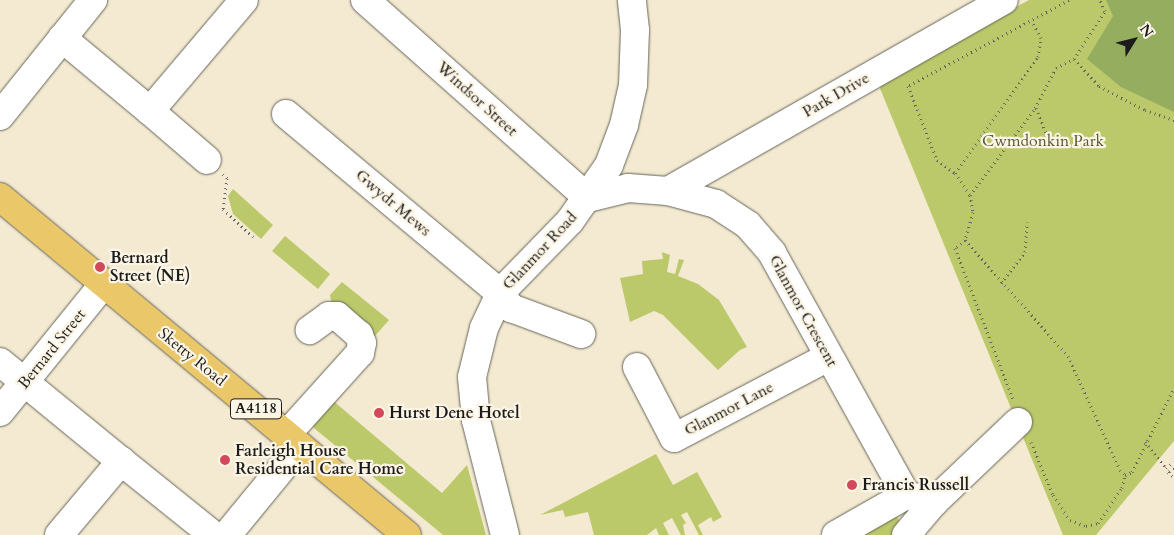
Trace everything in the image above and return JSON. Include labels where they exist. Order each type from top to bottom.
[{"type":"main road","name":"Sketty Road","points":[[0,197],[104,286],[407,535]]},
{"type":"street","points":[[150,111],[244,0]]},
{"type":"street","name":"Windsor Street","points":[[365,0],[588,198]]},
{"type":"street","name":"Glanmor Road","points":[[505,535],[476,420],[472,376],[484,328],[500,293],[588,198],[609,165],[624,125],[633,85],[635,30],[632,0]]},
{"type":"street","name":"Park Drive","points":[[668,191],[960,11],[1004,0]]},
{"type":"street","points":[[0,116],[62,38],[80,5]]},
{"type":"street","points":[[62,38],[207,160]]},
{"type":"street","name":"Gwydr Mews","points":[[286,114],[500,293],[511,308],[581,334]]},
{"type":"street","name":"Glanmor Crescent","points":[[588,198],[628,188],[668,191],[716,204],[748,225],[772,253],[906,495]]},
{"type":"street","name":"Bernard Street","points":[[0,412],[104,286]]},
{"type":"street","points":[[227,535],[293,440],[360,353],[362,344],[358,335],[337,316],[329,316],[310,330]]},
{"type":"street","name":"Glanmor Lane","points":[[637,367],[674,438],[828,357]]},
{"type":"street","points":[[0,362],[213,535]]},
{"type":"street","points":[[906,535],[934,502],[1018,422]]},
{"type":"street","points":[[59,535],[121,461]]},
{"type":"street","points":[[836,535],[906,495],[934,502]]},
{"type":"path","points":[[1070,0],[908,86],[937,160],[955,173],[970,195],[973,212],[965,240],[1001,283],[1068,356],[1120,470],[1125,475],[1132,472],[1145,442],[1174,388]]},
{"type":"path","points":[[970,195],[1035,108],[1056,68],[1074,59],[1105,11],[1100,0]]},
{"type":"path","points":[[955,173],[1038,57],[1041,38],[1032,21]]},
{"type":"path","points":[[1074,59],[1100,86],[1145,110],[1174,120]]},
{"type":"path","points":[[1035,108],[1048,137]]},
{"type":"path","points":[[207,160],[227,178],[224,209],[252,237]]},
{"type":"path","points":[[1001,283],[1025,252],[1027,222]]},
{"type":"path","points":[[1145,442],[1166,468],[1174,462]]},
{"type":"path","points":[[1174,468],[1168,472],[1174,478]]},
{"type":"green space","name":"Cwmdonkin Park","points":[[1029,0],[1174,0],[1174,441],[1096,535],[1063,535],[877,81]]},
{"type":"green space","points":[[1106,0],[1174,0],[1174,112],[1121,87],[1087,59],[1113,16]]},
{"type":"green space","points":[[233,189],[273,225],[261,239],[233,214],[228,196]]},
{"type":"green space","points":[[285,236],[330,274],[318,289],[272,251]]},
{"type":"green space","points":[[662,252],[670,255],[667,272],[675,274],[679,259],[684,260],[678,276],[698,284],[719,300],[747,347],[740,350],[718,370],[663,315],[654,311],[630,322],[620,278],[643,274],[642,261],[663,259]]},
{"type":"green space","points":[[342,282],[389,320],[374,337],[331,301],[330,295]]},
{"type":"green space","points":[[331,399],[442,493],[467,465],[486,535],[443,535],[314,428],[311,424]]},
{"type":"green space","points":[[656,454],[673,485],[697,472],[722,517],[713,522],[711,517],[698,525],[703,535],[699,535],[687,512],[681,515],[686,523],[683,525],[685,535],[681,535],[672,518],[663,523],[669,535],[659,535],[656,528],[647,535],[594,535],[588,512],[565,517],[563,510],[540,515]]},
{"type":"green space","points":[[894,512],[905,530],[901,535],[854,535]]},
{"type":"place","name":"Bernard Street (NE)","points":[[100,267]]},
{"type":"place","name":"Hurst Dene Hotel","points":[[379,413]]},
{"type":"place","name":"Farleigh House Residential Care Home","points":[[225,460]]},
{"type":"place","name":"Francis Russell","points":[[852,485]]}]
